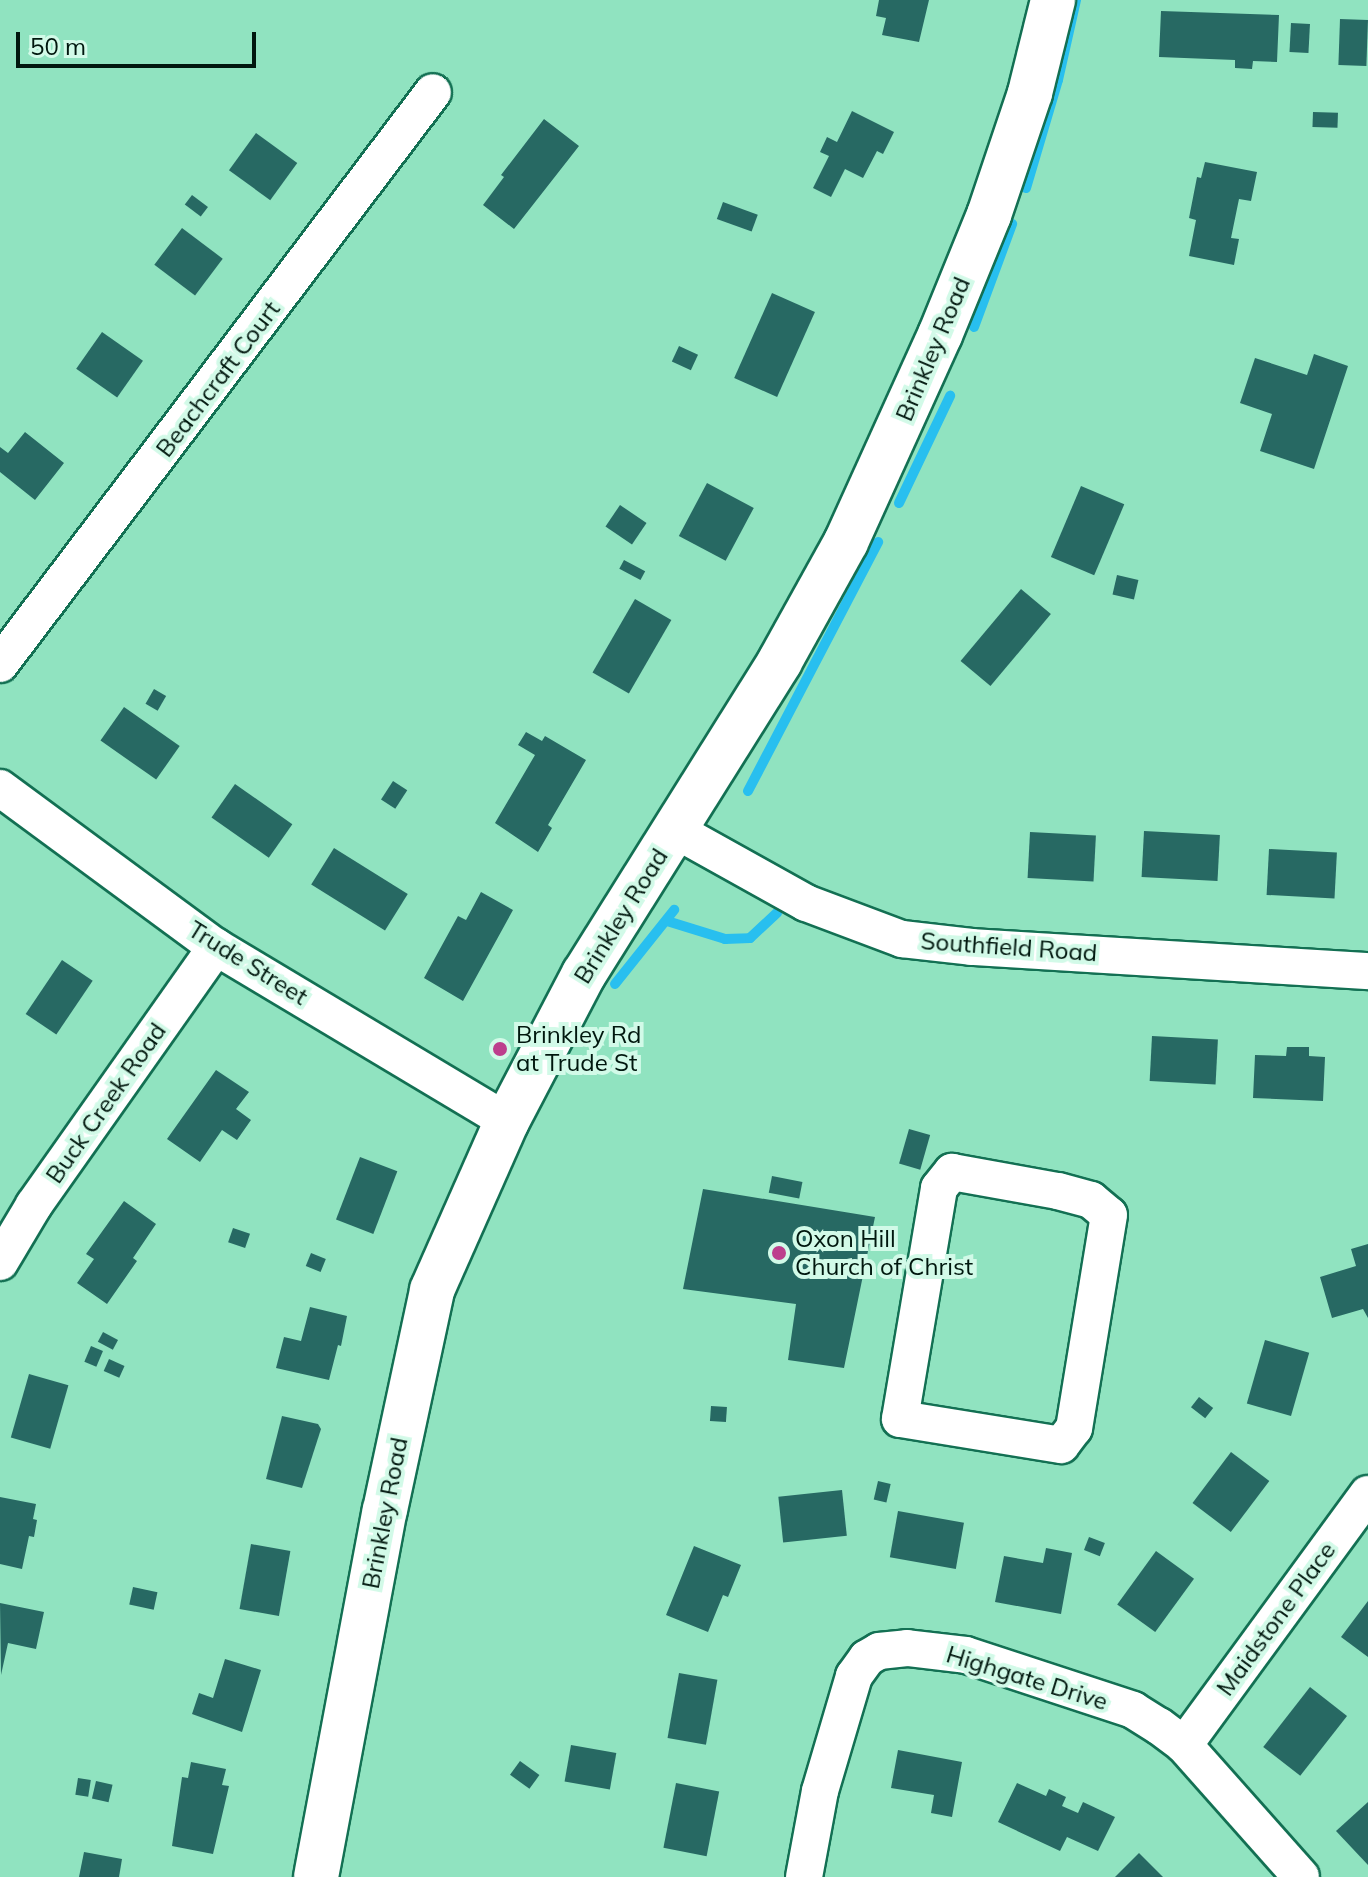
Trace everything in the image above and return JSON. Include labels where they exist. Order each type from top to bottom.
[{"type":"main road","name":"Brinkley Road","points":[[316,1877],[385,1510],[432,1290],[507,1121],[584,974],[780,661],[846,542],[895,436],[989,215],[1030,93],[1053,0]]},
{"type":"street","name":"Beachcraft Court","points":[[0,664],[433,92]]},
{"type":"street","name":"Trude Street","points":[[0,788],[216,947],[507,1121]]},
{"type":"street","name":"Southfield Road","points":[[675,830],[806,903],[902,939],[972,947],[1368,971]]},
{"type":"street","name":"Buck Creek Road","points":[[0,1262],[34,1205],[216,947]]},
{"type":"street","points":[[952,1172],[960,1173],[1058,1191],[1101,1205],[1109,1215],[1109,1229],[1074,1428],[1068,1439],[1061,1445],[1053,1445],[900,1419],[944,1179],[952,1172]]},
{"type":"street","name":"Maidstone Place","points":[[1184,1745],[1368,1494]]},
{"type":"street","name":"Highgate Drive","points":[[804,1877],[842,1707],[854,1676],[867,1658],[879,1651],[907,1648],[966,1655],[1133,1710],[1184,1745],[1301,1877]]},
{"type":"building","points":[[879,0],[929,0],[919,42],[882,35],[886,18],[876,16]]},
{"type":"building","points":[[1161,11],[1279,15],[1277,62],[1253,61],[1252,69],[1235,68],[1235,60],[1159,57]]},
{"type":"building","points":[[1340,19],[1368,20],[1366,66],[1338,65]]},
{"type":"building","points":[[1291,23],[1310,24],[1308,53],[1289,52]]},
{"type":"building","points":[[852,111],[894,132],[883,154],[877,151],[863,178],[845,169],[831,197],[813,188],[829,156],[820,152],[827,137],[837,142]]},
{"type":"building","points":[[1313,112],[1338,113],[1337,128],[1312,127]]},
{"type":"building","points":[[544,119],[579,146],[514,229],[483,205],[504,177],[501,175]]},
{"type":"building","points":[[256,133],[297,163],[270,200],[229,170]]},
{"type":"building","points":[[1205,162],[1257,172],[1251,201],[1239,199],[1231,238],[1239,239],[1234,265],[1189,256],[1196,220],[1189,218],[1197,177],[1201,178]]},
{"type":"building","points":[[192,195],[208,207],[201,217],[185,205]]},
{"type":"building","points":[[723,202],[758,215],[752,232],[717,219]]},
{"type":"building","points":[[182,228],[223,259],[195,295],[154,265]]},
{"type":"building","points":[[772,293],[815,312],[777,397],[734,378]]},
{"type":"building","points":[[102,332],[143,361],[117,398],[76,369]]},
{"type":"building","points":[[679,346],[698,355],[691,370],[672,361]]},
{"type":"building","points":[[1314,354],[1348,366],[1314,469],[1260,451],[1272,414],[1240,403],[1255,358],[1307,375]]},
{"type":"building","points":[[25,432],[64,463],[35,500],[0,472],[0,447],[8,453]]},
{"type":"building","points":[[707,483],[754,508],[726,561],[679,536]]},
{"type":"building","points":[[1081,486],[1124,504],[1094,575],[1051,557]]},
{"type":"building","points":[[620,505],[647,523],[632,544],[605,527]]},
{"type":"building","points":[[624,560],[645,571],[640,580],[619,569]]},
{"type":"building","points":[[1117,575],[1138,580],[1134,599],[1113,594]]},
{"type":"building","points":[[1021,589],[1051,614],[990,686],[961,661]]},
{"type":"building","points":[[635,599],[671,620],[629,694],[592,673]]},
{"type":"building","points":[[154,689],[166,696],[158,711],[146,704]]},
{"type":"building","points":[[124,707],[180,746],[156,780],[100,741]]},
{"type":"building","points":[[526,732],[542,741],[545,736],[586,760],[548,825],[552,828],[538,852],[495,823],[535,755],[518,745]]},
{"type":"building","points":[[393,781],[407,790],[395,809],[381,799]]},
{"type":"building","points":[[235,784],[292,824],[269,858],[211,818]]},
{"type":"building","points":[[1144,831],[1220,835],[1217,881],[1142,877]]},
{"type":"building","points":[[1030,832],[1096,835],[1094,881],[1028,878]]},
{"type":"building","points":[[334,848],[408,894],[385,931],[311,884]]},
{"type":"building","points":[[1269,849],[1337,853],[1334,898],[1267,895]]},
{"type":"building","points":[[481,892],[513,910],[463,1001],[424,978],[458,916],[466,920]]},
{"type":"building","points":[[62,960],[93,981],[56,1035],[26,1014]]},
{"type":"building","points":[[1152,1036],[1218,1039],[1216,1084],[1150,1081]]},
{"type":"building","points":[[1287,1047],[1309,1047],[1309,1056],[1325,1057],[1323,1101],[1253,1098],[1255,1055],[1286,1056]]},
{"type":"building","points":[[216,1070],[249,1092],[236,1109],[251,1120],[237,1140],[222,1130],[200,1162],[167,1139]]},
{"type":"building","points":[[909,1129],[930,1135],[920,1170],[899,1164]]},
{"type":"building","points":[[360,1157],[397,1171],[373,1234],[336,1220]]},
{"type":"building","points":[[772,1176],[802,1182],[799,1199],[769,1193]]},
{"type":"building","name":"Oxon Hill Church of Christ","points":[[703,1189],[875,1217],[844,1368],[788,1360],[796,1304],[683,1289]]},
{"type":"building","points":[[124,1201],[156,1224],[133,1258],[137,1261],[107,1304],[77,1283],[94,1259],[86,1254]]},
{"type":"building","points":[[233,1228],[250,1234],[245,1248],[228,1242]]},
{"type":"building","points":[[1368,1244],[1368,1318],[1363,1309],[1332,1318],[1320,1277],[1356,1266],[1351,1249]]},
{"type":"building","points":[[311,1253],[326,1259],[321,1272],[306,1266]]},
{"type":"building","points":[[310,1307],[347,1316],[329,1380],[276,1368],[284,1337],[301,1341]]},
{"type":"building","points":[[103,1332],[118,1340],[113,1350],[98,1342]]},
{"type":"building","points":[[1265,1340],[1309,1353],[1291,1416],[1247,1403]]},
{"type":"building","points":[[91,1346],[103,1351],[96,1367],[84,1362]]},
{"type":"building","points":[[109,1359],[125,1366],[119,1378],[104,1371]]},
{"type":"building","points":[[29,1374],[68,1385],[50,1449],[11,1437]]},
{"type":"building","points":[[1199,1397],[1213,1408],[1205,1418],[1191,1407]]},
{"type":"building","points":[[711,1406],[727,1407],[726,1422],[710,1421]]},
{"type":"building","points":[[282,1416],[318,1424],[321,1429],[302,1488],[266,1479]]},
{"type":"building","points":[[1231,1452],[1269,1481],[1231,1532],[1192,1503]]},
{"type":"building","points":[[878,1481],[891,1484],[886,1502],[874,1500]]},
{"type":"building","points":[[842,1490],[847,1536],[783,1542],[778,1497]]},
{"type":"building","points":[[0,1497],[36,1504],[34,1537],[29,1536],[22,1569],[0,1564]]},
{"type":"building","points":[[898,1511],[964,1523],[956,1569],[890,1557]]},
{"type":"building","points":[[1089,1537],[1105,1543],[1100,1556],[1084,1550]]},
{"type":"building","points":[[251,1544],[290,1551],[279,1616],[240,1609]]},
{"type":"building","points":[[694,1546],[741,1565],[728,1597],[723,1595],[708,1632],[666,1615]]},
{"type":"building","points":[[1046,1548],[1072,1553],[1061,1614],[995,1602],[1004,1556],[1043,1563]]},
{"type":"building","points":[[1156,1551],[1194,1579],[1155,1632],[1117,1604]]},
{"type":"building","points":[[133,1587],[157,1592],[154,1610],[129,1605]]},
{"type":"building","points":[[1368,1601],[1368,1657],[1341,1637]]},
{"type":"building","points":[[0,1603],[44,1612],[36,1649],[8,1643],[1,1675]]},
{"type":"building","points":[[225,1659],[261,1670],[242,1732],[192,1714],[199,1693],[213,1698]]},
{"type":"building","points":[[679,1673],[717,1680],[706,1745],[668,1738]]},
{"type":"building","points":[[1310,1687],[1347,1716],[1300,1776],[1263,1747]]},
{"type":"building","points":[[571,1745],[616,1753],[610,1789],[565,1781]]},
{"type":"building","points":[[898,1750],[962,1762],[952,1817],[931,1813],[934,1795],[891,1788]]},
{"type":"building","points":[[520,1761],[539,1775],[529,1789],[510,1775]]},
{"type":"building","points":[[191,1762],[226,1769],[222,1785],[229,1786],[213,1854],[172,1846],[182,1777],[188,1778]]},
{"type":"building","points":[[78,1778],[91,1780],[88,1797],[75,1795]]},
{"type":"building","points":[[96,1781],[113,1785],[109,1802],[92,1799]]},
{"type":"building","points":[[676,1783],[719,1791],[707,1856],[663,1848]]},
{"type":"building","points":[[1017,1783],[1046,1796],[1049,1789],[1066,1797],[1062,1806],[1078,1813],[1083,1802],[1115,1817],[1098,1851],[1067,1837],[1060,1851],[998,1822]]},
{"type":"building","points":[[1368,1802],[1368,1865],[1336,1831]]},
{"type":"building","points":[[84,1852],[122,1859],[119,1877],[79,1877]]},
{"type":"building","points":[[1139,1853],[1163,1877],[1115,1877]]},
{"type":"waterway","points":[[1026,188],[1058,80],[1076,0]]},
{"type":"waterway","points":[[974,327],[1012,224]]},
{"type":"waterway","points":[[899,503],[950,396]]},
{"type":"waterway","points":[[748,791],[878,542]]},
{"type":"waterway","points":[[615,984],[674,910]]},
{"type":"waterway","points":[[667,921],[725,939],[750,938],[777,913]]},
{"type":"place","name":"Brinkley Rd at Trude St","points":[[500,1049]]},
{"type":"place","name":"Oxon Hill Church of Christ","points":[[779,1253]]}]
